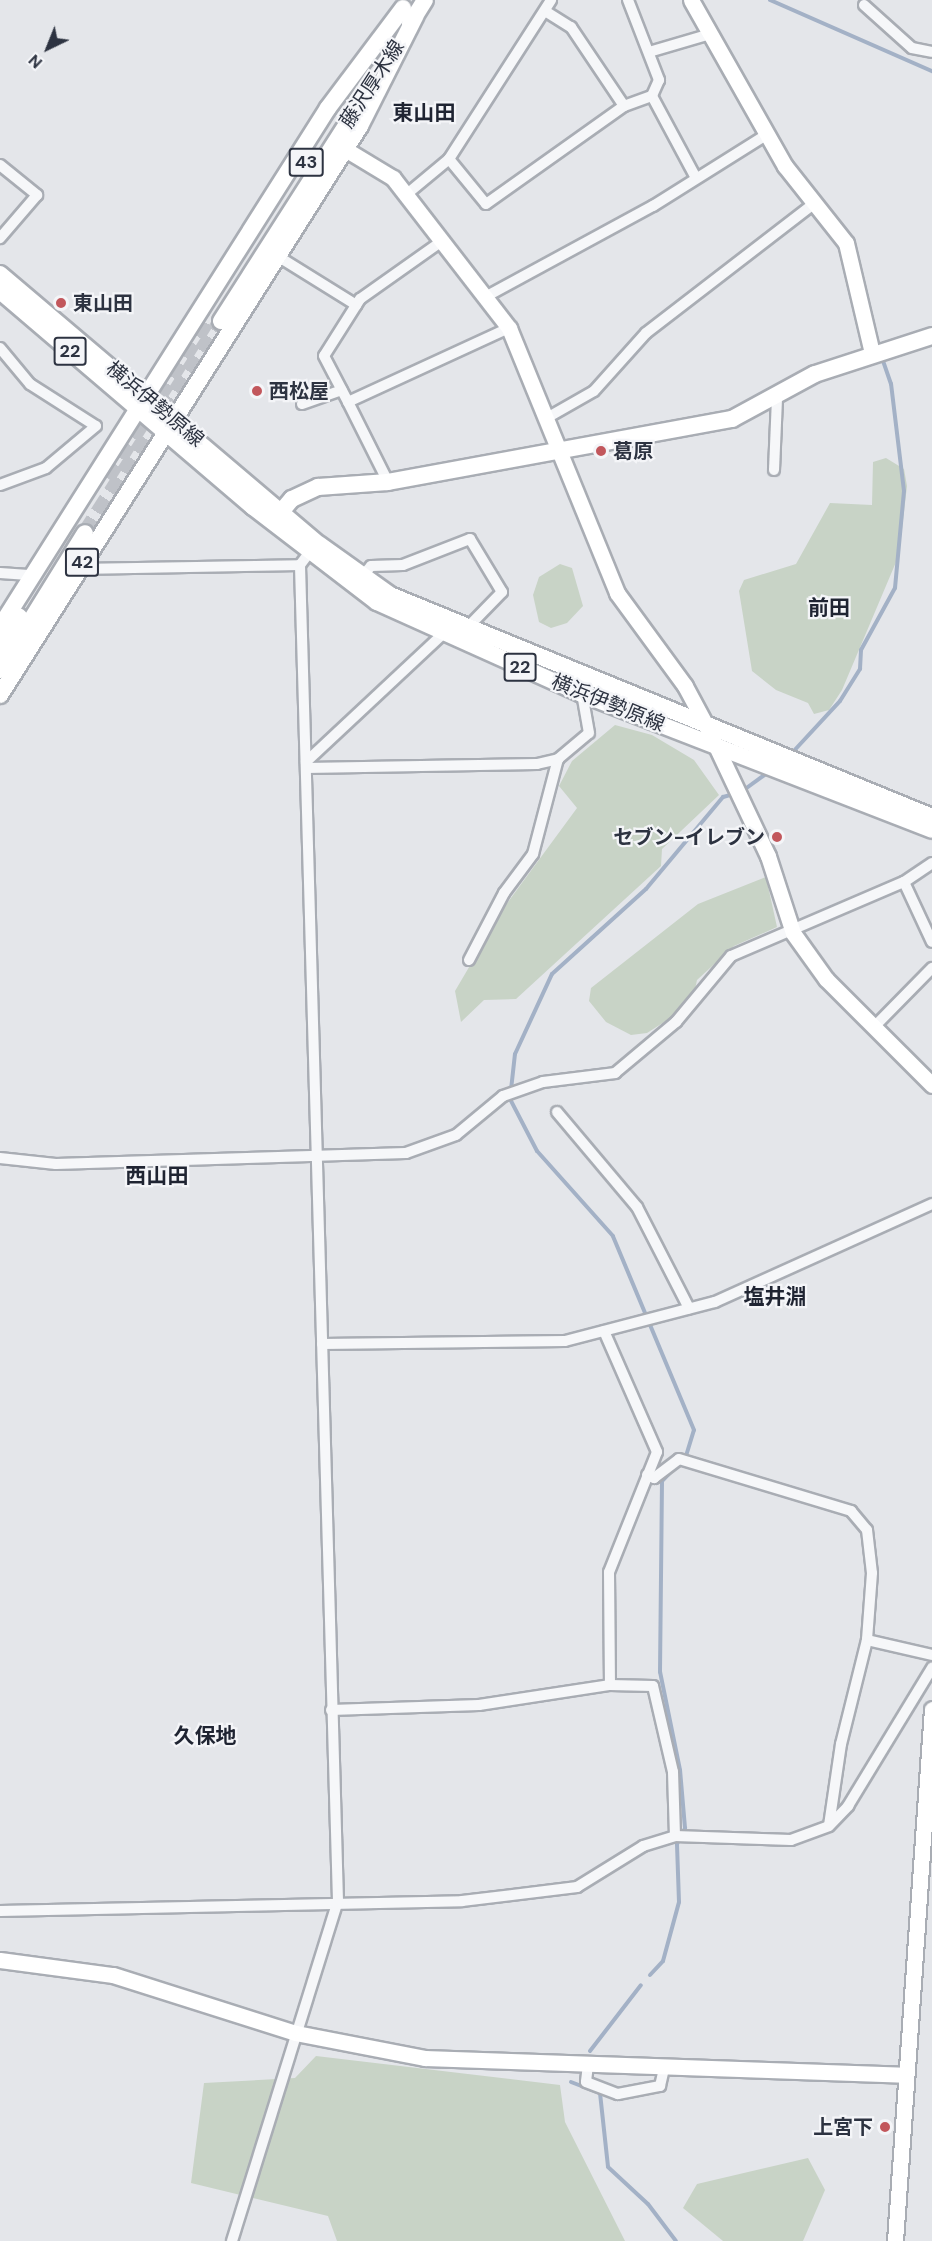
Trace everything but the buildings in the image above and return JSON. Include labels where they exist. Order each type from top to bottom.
[{"type":"main road","name":"藤沢厚木線","points":[[215,318],[409,8],[425,0]]},
{"type":"main road","points":[[168,423],[279,257],[345,149],[409,8]]},
{"type":"main road","points":[[144,405],[328,108],[409,8]]},
{"type":"main road","name":"横浜伊勢原線","points":[[0,274],[144,405]]},
{"type":"main road","name":"横浜伊勢原線","points":[[0,291],[168,423],[277,517],[362,577],[465,630],[932,816]]},
{"type":"main road","points":[[277,517],[305,490],[388,482],[556,448],[714,423],[777,398],[815,374],[872,353],[932,336]]},
{"type":"main road","name":"42","points":[[0,627],[144,405]]},
{"type":"main road","name":"42","points":[[0,695],[168,423]]},
{"type":"main road","name":"横浜伊勢原線","points":[[277,517],[304,559],[377,602],[443,634],[582,694],[716,744],[932,830]]},
{"type":"main road","name":"42","points":[[0,647],[81,530],[0,670]]},
{"type":"street","points":[[406,194],[449,159],[551,0]]},
{"type":"street","points":[[628,0],[658,80],[652,96],[696,178]]},
{"type":"street","points":[[691,0],[766,135],[849,249],[872,353]]},
{"type":"street","points":[[864,5],[912,48],[932,52]]},
{"type":"street","points":[[545,10],[571,27],[624,106]]},
{"type":"street","points":[[649,52],[710,34]]},
{"type":"street","points":[[449,159],[486,204],[624,106],[652,96]]},
{"type":"street","points":[[487,296],[696,178],[766,135]]},
{"type":"street","points":[[345,149],[382,168],[406,194],[487,296],[509,328],[556,448],[617,592],[685,686],[707,726],[768,856],[793,933],[826,979],[932,1085]]},
{"type":"street","points":[[0,165],[37,195],[0,238]]},
{"type":"street","points":[[545,419],[594,391],[646,333],[815,203]]},
{"type":"street","points":[[388,482],[324,356],[356,305],[442,241]]},
{"type":"street","points":[[279,257],[356,305]]},
{"type":"street","points":[[348,402],[509,328]]},
{"type":"street","points":[[0,348],[30,384],[96,426],[46,468],[0,485]]},
{"type":"street","points":[[302,404],[342,390]]},
{"type":"street","points":[[774,470],[777,398]]},
{"type":"street","points":[[362,577],[371,566],[403,565],[470,539],[502,592],[465,630]]},
{"type":"street","points":[[78,569],[304,559],[306,765],[338,1902],[232,2241]]},
{"type":"street","points":[[0,573],[32,576]]},
{"type":"street","points":[[306,765],[443,634]]},
{"type":"street","points":[[306,765],[537,764],[558,759],[589,733],[582,694]]},
{"type":"street","points":[[469,960],[504,893],[533,854],[558,759]]},
{"type":"street","points":[[0,1158],[56,1164],[406,1153],[456,1135],[503,1096],[543,1082],[615,1073],[676,1022],[731,956],[793,933],[904,882],[932,863]]},
{"type":"street","points":[[904,882],[932,942]]},
{"type":"street","points":[[874,1027],[932,968]]},
{"type":"street","points":[[557,1112],[638,1207],[689,1308]]},
{"type":"street","points":[[322,1344],[508,1345],[565,1341],[689,1308],[823,1257],[932,1204]]},
{"type":"street","points":[[603,1331],[655,1442],[657,1452],[609,1572],[610,1685]]},
{"type":"street","points":[[647,1475],[654,1478],[678,1459],[860,1518],[867,1530],[873,1573],[867,1640],[841,1744],[829,1826]]},
{"type":"street","points":[[867,1640],[932,1654]]},
{"type":"street","points":[[0,1911],[462,1901],[553,1893],[577,1887],[644,1846],[675,1836],[765,1842],[791,1840],[829,1826],[848,1806],[932,1668]]},
{"type":"street","points":[[331,1710],[479,1705],[610,1685],[653,1686],[673,1772],[675,1836]]},
{"type":"street","points":[[895,2241],[904,2075],[932,1709]]},
{"type":"street","points":[[0,1959],[113,1975],[296,2033],[425,2058],[664,2069],[904,2075]]},
{"type":"street","points":[[588,2065],[586,2082],[618,2094],[660,2086],[664,2069]]},
{"type":"shaded area","points":[[886,458],[904,469],[907,486],[899,555],[842,690],[829,710],[814,714],[808,703],[776,690],[752,671],[739,591],[744,580],[796,564],[830,503],[872,505],[873,462]]},
{"type":"shaded area","points":[[560,564],[572,568],[583,606],[567,623],[551,628],[539,622],[533,595],[539,577]]},
{"type":"shaded area","points":[[615,725],[652,735],[694,760],[719,795],[662,849],[661,866],[516,999],[484,1000],[461,1022],[455,991],[505,906],[577,808],[559,786],[572,761]]},
{"type":"shaded area","points":[[766,877],[777,927],[734,946],[697,980],[694,994],[672,1017],[647,1033],[631,1035],[606,1022],[589,1001],[591,988],[698,904]]},
{"type":"shaded area","points":[[316,2056],[560,2085],[565,2122],[625,2241],[337,2241],[328,2216],[191,2183],[204,2083],[295,2078]]},
{"type":"shaded area","points":[[808,2158],[825,2190],[803,2241],[723,2241],[683,2208],[697,2184]]},
{"type":"waterway","points":[[770,0],[932,71]]},
{"type":"waterway","points":[[791,754],[840,701],[860,669],[861,650],[895,588],[904,491],[891,384],[883,361]]},
{"type":"waterway","points":[[741,792],[769,772]]},
{"type":"waterway","points":[[650,1975],[663,1961],[679,1902],[677,1844],[685,1828],[680,1770],[660,1672],[662,1481],[686,1456],[694,1430],[613,1236],[537,1151],[510,1099],[515,1054],[552,974],[646,889],[723,797],[734,794]]},
{"type":"waterway","points":[[590,2051],[641,1985]]},
{"type":"waterway","points":[[571,2082],[600,2093],[608,2167],[648,2204],[676,2241]]},
{"type":"tunnel","points":[[107,478],[210,316]]},
{"type":"tunnel","points":[[85,533],[221,321]]},
{"type":"place","name":"東山田","points":[[61,303]]},
{"type":"place","name":"西松屋","points":[[257,391]]},
{"type":"place","name":"葛原","points":[[601,451]]},
{"type":"place","name":"セブン-イレブン","points":[[777,837]]},
{"type":"place","name":"上宮下","points":[[885,2127]]},
{"type":"district","name":"東山田","points":[[424,113]]},
{"type":"district","name":"前田","points":[[829,608]]},
{"type":"district","name":"西山田","points":[[157,1176]]},
{"type":"district","name":"塩井淵","points":[[775,1297]]},
{"type":"district","name":"久保地","points":[[205,1736]]}]
